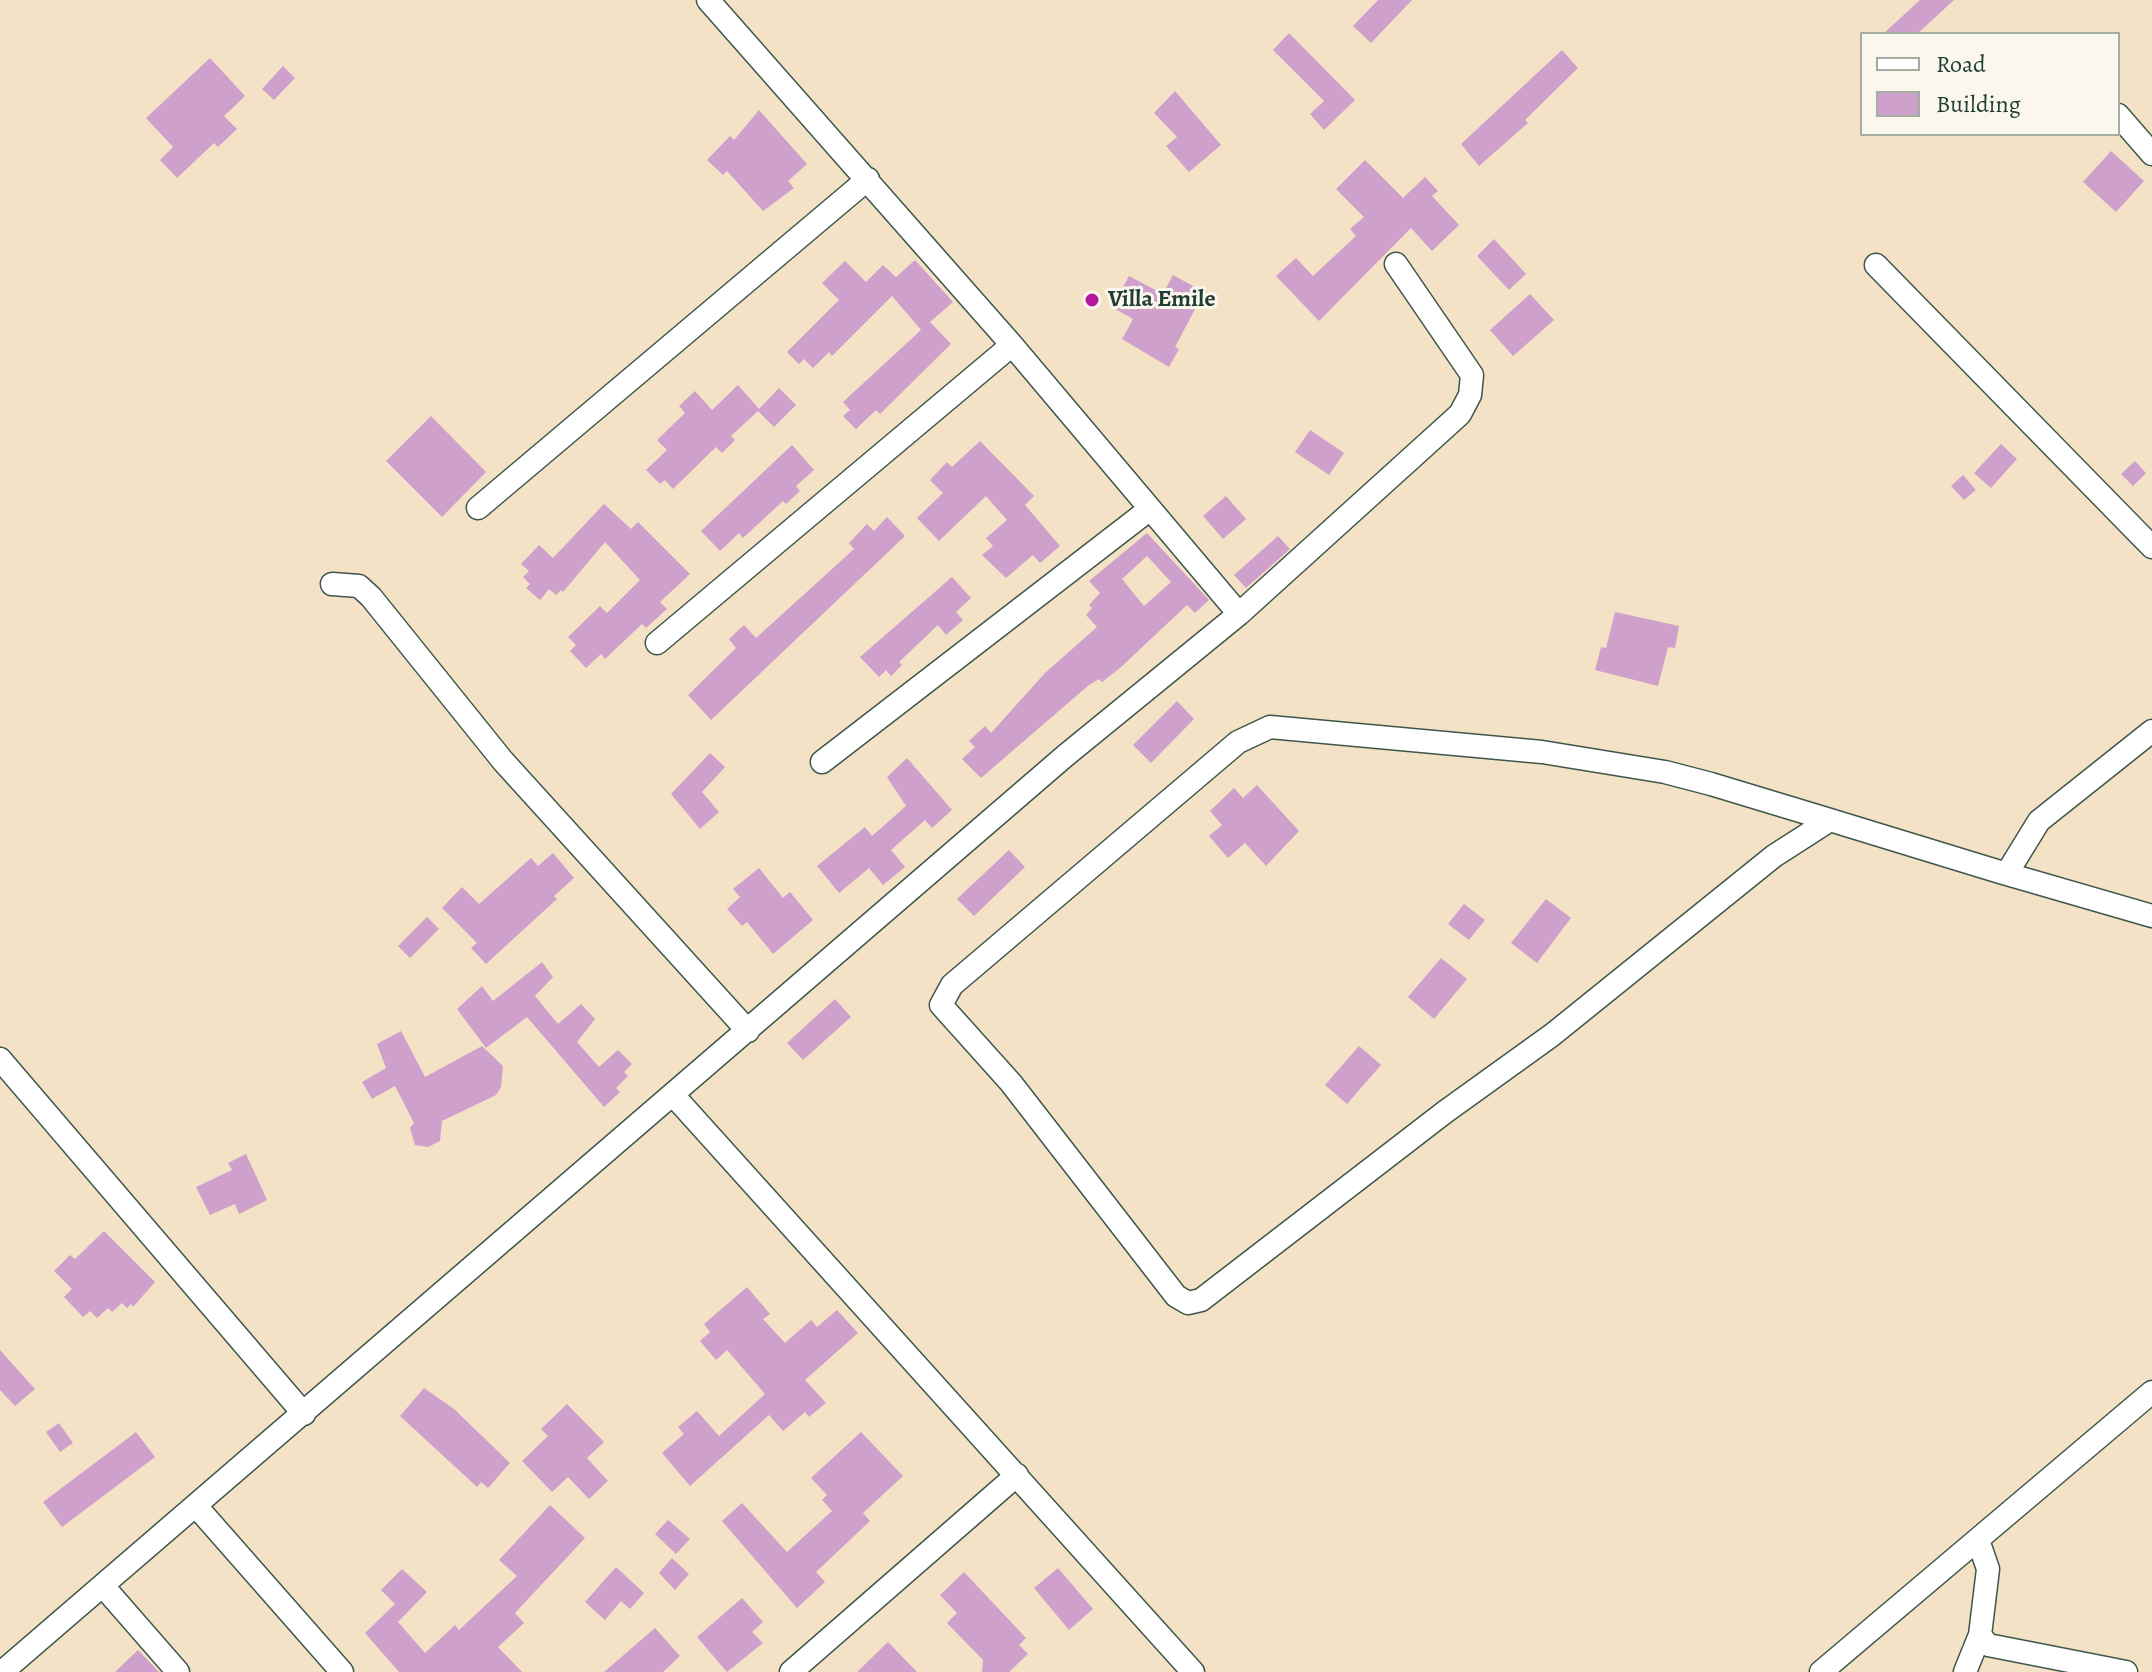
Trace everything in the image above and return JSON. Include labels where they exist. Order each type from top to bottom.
[{"type":"street","points":[[708,0],[1012,345],[1239,614]]},
{"type":"street","points":[[2120,117],[2152,154]]},
{"type":"street","points":[[478,508],[868,179]]},
{"type":"street","points":[[2,1672],[1065,756],[1239,614],[1460,414],[1470,395],[1472,375],[1396,264]]},
{"type":"street","points":[[1876,265],[2150,542]]},
{"type":"street","points":[[657,643],[1012,345]]},
{"type":"street","points":[[822,762],[1150,509]]},
{"type":"street","points":[[332,584],[359,586],[371,597],[503,761],[748,1031]]},
{"type":"street","points":[[1830,820],[1774,856],[1552,1035],[1445,1112],[1201,1300],[1188,1303],[1176,1296],[997,1066],[941,1005],[952,985],[1226,752],[1253,733],[1270,727],[1542,752],[1639,768],[1711,784],[2152,916]]},
{"type":"street","points":[[2007,873],[2039,821],[2152,731]]},
{"type":"street","points":[[0,1059],[304,1414]]},
{"type":"street","points":[[674,1096],[1193,1672]]},
{"type":"street","points":[[1826,1671],[2152,1392]]},
{"type":"street","points":[[791,1672],[1017,1475]]},
{"type":"street","points":[[196,1506],[342,1672]]},
{"type":"street","points":[[1965,1672],[1980,1635],[1988,1569],[1978,1540]]},
{"type":"street","points":[[103,1586],[178,1672]]},
{"type":"street","points":[[1980,1635],[1988,1645],[2126,1672]]},
{"type":"building","points":[[1378,0],[1412,0],[1371,43],[1353,26]]},
{"type":"building","points":[[1920,0],[1954,0],[1919,32],[1885,32]]},
{"type":"building","points":[[1289,33],[1355,100],[1324,130],[1310,114],[1324,101],[1273,50]]},
{"type":"building","points":[[1562,50],[1578,68],[1525,120],[1528,123],[1479,166],[1461,144]]},
{"type":"building","points":[[210,58],[245,96],[224,116],[237,129],[218,147],[214,143],[177,178],[160,160],[173,147],[146,118]]},
{"type":"building","points":[[283,66],[295,78],[274,100],[262,89]]},
{"type":"building","points":[[1175,91],[1221,145],[1189,172],[1166,146],[1177,137],[1154,113]]},
{"type":"building","points":[[759,110],[807,164],[788,181],[794,188],[763,211],[727,171],[723,175],[707,160],[730,136],[734,140]]},
{"type":"building","points":[[2111,151],[2144,181],[2116,212],[2083,182]]},
{"type":"building","points":[[1365,160],[1403,198],[1425,177],[1438,191],[1432,196],[1459,225],[1432,251],[1411,228],[1319,321],[1276,276],[1296,258],[1313,276],[1356,236],[1350,229],[1364,217],[1336,189]]},
{"type":"building","points":[[1494,239],[1526,274],[1509,290],[1477,256]]},
{"type":"building","points":[[915,260],[953,302],[930,322],[951,344],[880,414],[876,410],[856,429],[843,416],[850,410],[843,402],[921,330],[892,296],[832,356],[829,352],[813,368],[804,359],[799,364],[787,352],[839,300],[822,283],[845,261],[866,282],[883,265],[896,277]]},
{"type":"building","points":[[1173,275],[1204,292],[1175,347],[1179,349],[1169,367],[1122,339],[1133,319],[1112,307],[1129,276],[1163,294]]},
{"type":"building","points":[[1530,294],[1554,320],[1513,356],[1490,330]]},
{"type":"building","points":[[738,385],[759,409],[779,388],[796,405],[774,427],[758,411],[731,436],[735,440],[722,453],[716,447],[673,489],[665,480],[660,484],[646,470],[667,450],[657,440],[685,413],[679,406],[695,391],[712,410]]},
{"type":"building","points":[[431,416],[486,472],[442,517],[386,461]]},
{"type":"building","points":[[1310,430],[1344,453],[1329,475],[1295,452]]},
{"type":"building","points":[[980,441],[1034,496],[1025,505],[1060,546],[1040,563],[1033,555],[1006,578],[982,555],[993,546],[986,538],[1007,520],[986,496],[939,541],[917,518],[943,493],[930,480],[947,462],[952,467]]},
{"type":"building","points":[[2001,444],[2017,459],[1991,488],[1974,473]]},
{"type":"building","points":[[792,445],[814,470],[796,486],[800,491],[786,504],[783,501],[743,538],[739,533],[720,551],[701,531]]},
{"type":"building","points":[[2135,461],[2146,473],[2133,486],[2121,474]]},
{"type":"building","points":[[1963,475],[1976,490],[1964,500],[1951,486]]},
{"type":"building","points":[[1226,496],[1246,519],[1223,539],[1203,516]]},
{"type":"building","points":[[604,504],[631,529],[638,522],[690,574],[660,602],[667,609],[646,628],[642,624],[605,659],[601,654],[586,668],[570,651],[576,645],[568,637],[600,606],[607,613],[640,580],[605,542],[563,592],[561,590],[556,595],[549,589],[540,600],[526,588],[530,584],[523,577],[529,571],[521,564],[539,545],[553,558]]},
{"type":"building","points":[[887,517],[905,536],[711,720],[688,695],[736,648],[729,639],[744,625],[756,638],[854,549],[849,543],[867,524],[874,531]]},
{"type":"building","points":[[1147,533],[1209,600],[1195,613],[1187,605],[1120,668],[1102,682],[1099,679],[1089,685],[981,778],[962,759],[975,747],[969,741],[985,726],[991,733],[1045,673],[1097,627],[1086,615],[1092,608],[1089,605],[1100,593],[1089,581]],"holes":[[[1147,556],[1171,582],[1144,606],[1122,579]]]},
{"type":"building","points":[[1278,536],[1290,549],[1246,588],[1234,575]]},
{"type":"building","points":[[952,577],[971,598],[956,612],[963,620],[946,635],[938,625],[899,662],[902,665],[891,676],[886,670],[879,677],[860,657]]},
{"type":"building","points":[[1615,612],[1679,626],[1675,648],[1668,647],[1658,686],[1595,670],[1601,647],[1606,648]]},
{"type":"building","points":[[1177,701],[1194,719],[1151,763],[1133,745]]},
{"type":"building","points":[[710,753],[725,767],[702,792],[719,812],[700,829],[671,794]]},
{"type":"building","points":[[907,758],[952,810],[932,828],[925,820],[891,850],[905,867],[883,885],[869,868],[839,893],[817,866],[865,827],[872,836],[906,806],[887,777]]},
{"type":"building","points":[[1257,785],[1299,831],[1266,866],[1245,843],[1228,858],[1209,836],[1222,825],[1210,811],[1234,788],[1243,798]]},
{"type":"building","points":[[1009,850],[1025,867],[974,916],[957,899]]},
{"type":"building","points":[[553,853],[574,878],[554,896],[557,899],[486,964],[471,948],[477,943],[442,908],[462,887],[479,904],[531,858],[538,866]]},
{"type":"building","points":[[759,868],[783,898],[790,892],[813,920],[773,954],[747,922],[742,926],[727,909],[740,897],[733,889]]},
{"type":"building","points":[[1546,899],[1571,918],[1537,963],[1511,943]]},
{"type":"building","points":[[1464,904],[1485,920],[1469,940],[1448,924]]},
{"type":"building","points":[[427,917],[439,929],[410,958],[398,946]]},
{"type":"building","points":[[1441,958],[1467,979],[1434,1019],[1408,997]]},
{"type":"building","points":[[542,962],[553,977],[535,996],[558,1024],[581,1004],[595,1019],[577,1042],[599,1067],[618,1050],[632,1064],[624,1072],[628,1076],[616,1088],[620,1092],[604,1107],[527,1017],[486,1048],[457,1009],[482,986],[493,1001]]},
{"type":"building","points":[[835,999],[851,1017],[803,1060],[787,1043]]},
{"type":"building","points":[[401,1031],[425,1077],[482,1046],[503,1066],[501,1087],[496,1095],[442,1121],[440,1141],[428,1147],[415,1145],[410,1128],[414,1123],[395,1086],[372,1099],[362,1082],[386,1068],[377,1044]]},
{"type":"building","points":[[1359,1046],[1381,1065],[1347,1104],[1325,1085]]},
{"type":"building","points":[[246,1154],[267,1200],[239,1214],[235,1204],[210,1215],[196,1187],[232,1170],[228,1163]]},
{"type":"building","points":[[104,1231],[155,1282],[133,1307],[131,1304],[127,1308],[122,1303],[112,1312],[108,1308],[97,1318],[90,1311],[83,1317],[64,1297],[72,1289],[54,1271],[70,1255],[75,1259]]},
{"type":"building","points":[[747,1287],[770,1314],[763,1319],[785,1343],[811,1320],[817,1327],[837,1310],[858,1333],[805,1380],[826,1403],[809,1417],[805,1412],[783,1431],[769,1415],[690,1486],[662,1453],[684,1434],[678,1427],[697,1411],[719,1436],[765,1394],[727,1350],[716,1360],[700,1341],[710,1332],[704,1324]]},
{"type":"building","points":[[0,1350],[35,1389],[15,1406],[0,1390]]},
{"type":"building","points":[[424,1388],[454,1409],[510,1463],[488,1488],[481,1482],[477,1487],[400,1416]]},
{"type":"building","points":[[567,1404],[604,1442],[587,1458],[608,1481],[589,1499],[568,1477],[552,1492],[522,1461],[548,1436],[541,1429]]},
{"type":"building","points":[[59,1423],[73,1443],[60,1452],[46,1432]]},
{"type":"building","points":[[136,1432],[155,1457],[62,1527],[43,1502]]},
{"type":"building","points":[[861,1432],[903,1476],[863,1513],[870,1521],[816,1572],[825,1582],[797,1608],[722,1521],[742,1503],[787,1552],[832,1511],[822,1500],[827,1495],[811,1478]]},
{"type":"building","points":[[550,1505],[585,1538],[515,1613],[524,1623],[498,1647],[522,1672],[399,1672],[365,1633],[395,1604],[381,1590],[402,1569],[427,1592],[398,1622],[425,1653],[455,1625],[459,1630],[517,1576],[499,1560]]},
{"type":"building","points":[[668,1520],[690,1539],[676,1554],[655,1534]]},
{"type":"building","points":[[672,1558],[689,1574],[675,1590],[659,1573]]},
{"type":"building","points":[[616,1567],[644,1593],[630,1609],[621,1601],[605,1620],[585,1602]]},
{"type":"building","points":[[1058,1568],[1093,1609],[1069,1630],[1034,1588]]},
{"type":"building","points":[[964,1572],[1026,1638],[1019,1645],[1028,1654],[1009,1672],[982,1672],[983,1660],[947,1623],[957,1613],[940,1595]]},
{"type":"building","points":[[742,1598],[763,1622],[752,1632],[763,1643],[727,1672],[697,1637]]},
{"type":"building","points":[[655,1628],[680,1656],[663,1672],[604,1672]]},
{"type":"building","points":[[888,1642],[917,1672],[857,1672]]},
{"type":"building","points":[[138,1650],[159,1672],[115,1672]]},
{"type":"place","name":"Villa Emile","points":[[1092,300]]}]
